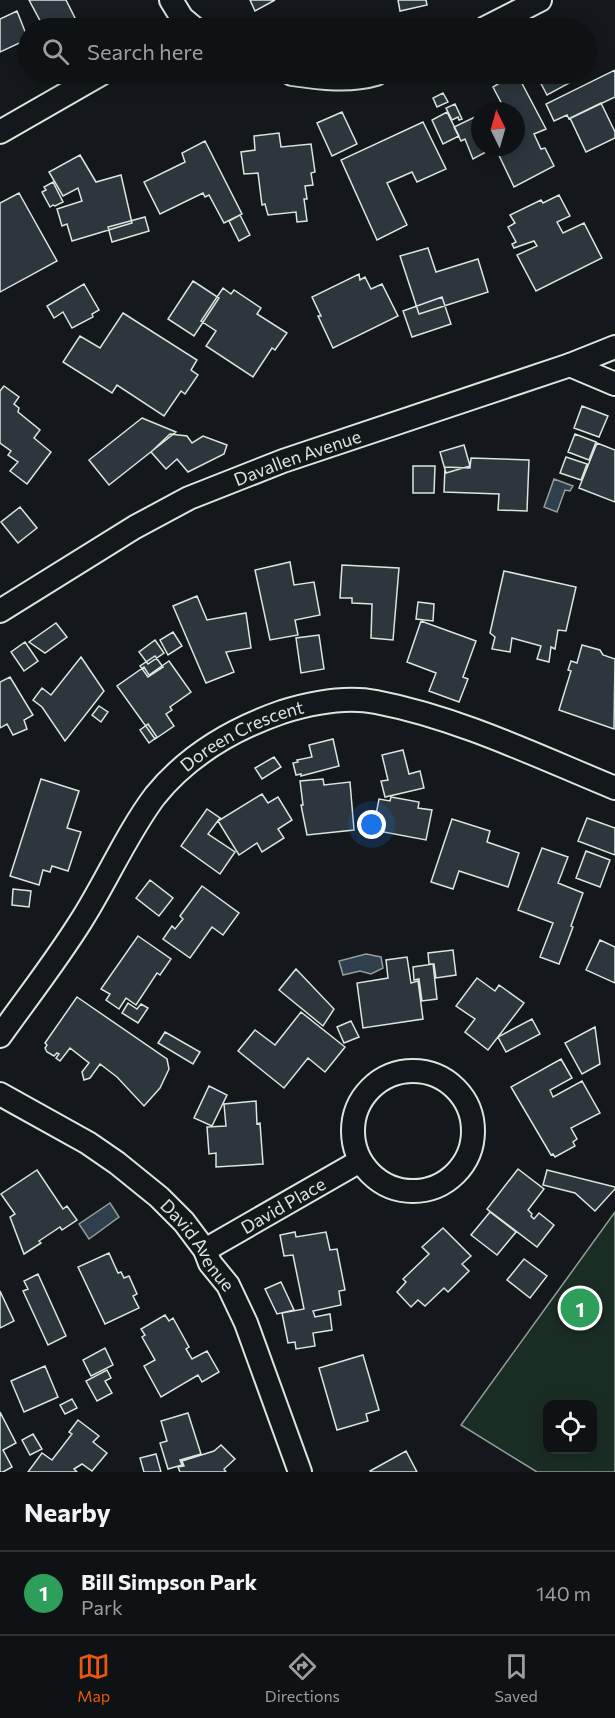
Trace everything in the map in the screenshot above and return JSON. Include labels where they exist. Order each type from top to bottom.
[{"type":"street","points":[[505,18],[540,0]]},
{"type":"street","points":[[0,132],[84,84]]},
{"type":"street","name":"Davallen Avenue","points":[[0,611],[135,527],[189,498],[283,461],[570,365],[615,347]]},
{"type":"street","points":[[570,365],[615,384]]},
{"type":"street","name":"Doreen Crescent","points":[[0,1036],[79,924],[154,798],[187,763],[207,748],[269,717],[334,700],[374,701],[455,723],[615,788]]},
{"type":"street","points":[[405,1071],[429,1072],[450,1083],[466,1101],[473,1123],[472,1147],[461,1168],[443,1183],[421,1191],[397,1190],[376,1179],[360,1161],[353,1139],[355,1115],[365,1094],[383,1078],[405,1071]]},
{"type":"street","name":"David Avenue","points":[[0,1094],[88,1143],[117,1163],[159,1197],[184,1222],[205,1250],[210,1263],[228,1285],[246,1323],[300,1472]]},
{"type":"street","name":"David Place","points":[[205,1250],[360,1161]]},
{"type":"green space","points":[[615,1212],[615,1472],[537,1472],[461,1425]]},
{"type":"water","points":[[554,479],[573,486],[570,491],[565,490],[557,512],[544,507]]},
{"type":"water","points":[[366,954],[381,957],[383,968],[371,974],[360,971],[343,975],[339,961]]},
{"type":"water","points":[[110,1203],[119,1217],[89,1239],[79,1224]]},
{"type":"building","points":[[29,0],[66,0],[75,18],[39,18]]},
{"type":"building","points":[[250,0],[275,0],[255,11]]},
{"type":"building","points":[[398,0],[426,0],[427,5],[400,11]]},
{"type":"building","points":[[17,11],[20,18],[18,44],[0,52],[0,19]]},
{"type":"building","points":[[615,70],[615,97],[569,119],[567,115],[554,121],[546,104],[587,84],[597,84],[597,79]]},
{"type":"building","points":[[498,84],[522,84],[546,129],[534,134],[541,149],[545,148],[554,166],[514,187],[499,156],[525,156],[525,102],[501,102],[493,87]]},
{"type":"building","points":[[541,84],[567,84],[547,95]]},
{"type":"building","points":[[443,93],[448,102],[437,107],[433,98]]},
{"type":"building","points":[[601,103],[615,132],[615,138],[586,152],[570,118]]},
{"type":"building","points":[[455,104],[462,119],[459,120],[458,117],[452,120],[446,108]]},
{"type":"building","points":[[342,112],[357,144],[332,156],[317,123]]},
{"type":"building","points":[[447,112],[459,136],[443,144],[432,120]]},
{"type":"building","points":[[471,119],[471,154],[465,139],[461,141],[454,127]]},
{"type":"building","points":[[423,122],[446,169],[417,182],[412,172],[387,183],[407,225],[377,240],[341,160]]},
{"type":"building","points":[[279,133],[281,147],[311,144],[315,172],[311,173],[313,185],[305,186],[307,221],[297,222],[296,212],[268,215],[265,204],[262,205],[258,173],[244,174],[241,152],[255,150],[254,136]]},
{"type":"building","points":[[205,141],[242,214],[224,223],[209,195],[205,197],[203,193],[160,214],[144,182],[185,162],[182,153]]},
{"type":"building","points":[[80,155],[96,182],[121,175],[132,223],[72,241],[67,224],[62,226],[57,209],[82,201],[78,188],[63,196],[49,172]]},
{"type":"building","points":[[53,182],[63,202],[50,207],[42,192],[46,190],[44,187]]},
{"type":"building","points":[[19,193],[57,261],[0,292],[0,203]]},
{"type":"building","points":[[559,195],[570,216],[557,222],[563,233],[584,223],[602,258],[536,291],[517,255],[537,246],[534,241],[514,248],[512,244],[516,242],[508,227],[515,223],[510,215],[541,200],[543,203]]},
{"type":"building","points":[[240,215],[250,235],[239,241],[229,221]]},
{"type":"building","points":[[145,217],[149,231],[112,242],[108,227]]},
{"type":"building","points":[[428,248],[436,272],[478,259],[488,292],[419,314],[400,256]]},
{"type":"building","points":[[359,274],[360,280],[365,277],[371,289],[382,284],[398,316],[333,348],[312,297]]},
{"type":"building","points":[[193,281],[219,298],[194,336],[168,319]]},
{"type":"building","points":[[84,284],[99,310],[92,314],[93,317],[72,328],[63,312],[54,318],[47,306]]},
{"type":"building","points":[[223,288],[231,294],[234,290],[261,308],[257,314],[287,333],[275,350],[272,348],[253,377],[206,346],[216,331],[201,321]]},
{"type":"building","points":[[442,297],[451,324],[412,337],[403,311]]},
{"type":"building","points":[[123,313],[197,360],[191,370],[198,375],[185,394],[181,391],[164,416],[117,385],[112,393],[63,362],[80,336],[100,348]]},
{"type":"building","points":[[4,386],[19,397],[14,404],[19,408],[18,412],[40,430],[34,438],[51,452],[27,484],[10,471],[18,462],[8,455],[11,451],[0,443],[0,391]]},
{"type":"building","points":[[582,406],[608,416],[599,437],[574,428]]},
{"type":"building","points":[[142,418],[176,432],[109,485],[89,460]]},
{"type":"building","points":[[170,434],[187,436],[192,443],[203,436],[227,445],[224,454],[188,472],[177,459],[166,469],[151,452]]},
{"type":"building","points":[[575,434],[596,442],[589,460],[568,452]]},
{"type":"building","points":[[597,443],[615,450],[615,502],[579,488]]},
{"type":"building","points":[[464,445],[470,466],[446,473],[440,452]]},
{"type":"building","points":[[566,457],[587,464],[581,480],[560,473]]},
{"type":"building","points":[[471,458],[529,460],[527,511],[498,510],[499,494],[444,492],[445,467],[470,468]]},
{"type":"building","points":[[413,466],[435,466],[434,493],[413,493]]},
{"type":"building","points":[[20,507],[37,528],[18,543],[1,522]]},
{"type":"building","points":[[290,562],[294,585],[314,582],[320,615],[295,620],[298,635],[270,640],[255,570]]},
{"type":"building","points":[[342,565],[399,568],[393,640],[371,638],[372,604],[352,603],[352,598],[340,598]]},
{"type":"building","points":[[504,571],[576,587],[566,631],[558,630],[555,649],[551,647],[549,662],[537,659],[541,646],[512,638],[510,652],[492,649],[495,637],[490,633]]},
{"type":"building","points":[[197,596],[207,620],[246,613],[251,648],[226,652],[234,672],[206,683],[173,606]]},
{"type":"building","points":[[418,602],[434,604],[433,621],[416,619]]},
{"type":"building","points":[[421,621],[476,641],[463,677],[468,679],[459,702],[429,691],[436,673],[407,662]]},
{"type":"building","points":[[56,623],[67,637],[45,653],[29,642]]},
{"type":"building","points":[[173,632],[182,646],[168,655],[160,640]]},
{"type":"building","points":[[319,635],[324,669],[301,673],[296,638]]},
{"type":"building","points":[[155,640],[164,653],[148,664],[139,652]]},
{"type":"building","points":[[25,642],[38,661],[24,671],[11,652]]},
{"type":"building","points":[[582,645],[600,650],[603,655],[615,659],[614,729],[559,710],[571,671],[568,670],[571,661],[577,663]]},
{"type":"building","points":[[155,656],[163,667],[148,677],[140,666]]},
{"type":"building","points":[[81,657],[104,691],[65,741],[42,707],[33,700],[42,688],[51,695]]},
{"type":"building","points":[[169,661],[191,692],[170,707],[172,710],[166,714],[174,726],[155,739],[117,686],[144,667],[149,675]]},
{"type":"building","points":[[10,677],[33,715],[24,720],[27,729],[13,735],[7,724],[0,728],[0,682]]},
{"type":"building","points":[[99,706],[108,712],[101,722],[92,715]]},
{"type":"building","points":[[148,724],[157,737],[149,743],[140,730]]},
{"type":"building","points":[[333,739],[339,766],[301,776],[301,774],[296,775],[293,763],[312,757],[309,745]]},
{"type":"building","points":[[403,750],[409,774],[420,771],[424,788],[385,797],[381,781],[388,780],[382,755]]},
{"type":"building","points":[[274,757],[281,767],[262,779],[255,768]]},
{"type":"building","points":[[41,779],[79,791],[67,828],[81,832],[68,871],[52,866],[50,872],[43,870],[39,885],[10,876]]},
{"type":"building","points":[[323,779],[324,785],[350,782],[354,830],[307,835],[301,805],[303,805],[300,781]]},
{"type":"building","points":[[262,794],[268,803],[278,797],[292,820],[278,829],[284,838],[262,852],[257,843],[239,855],[218,821]]},
{"type":"building","points":[[391,797],[419,802],[418,808],[432,810],[426,840],[373,830],[379,799],[390,801]]},
{"type":"building","points":[[207,809],[220,818],[208,834],[235,852],[220,874],[181,846]]},
{"type":"building","points":[[587,818],[615,828],[615,855],[578,841]]},
{"type":"building","points":[[452,819],[490,831],[487,842],[519,853],[508,887],[459,871],[453,889],[431,882]]},
{"type":"building","points":[[542,848],[568,857],[558,883],[583,893],[559,964],[540,957],[553,923],[518,910]]},
{"type":"building","points":[[586,851],[610,860],[600,887],[576,878]]},
{"type":"building","points":[[150,880],[173,898],[159,916],[136,898]]},
{"type":"building","points":[[202,886],[239,913],[223,935],[212,927],[190,958],[163,939],[172,926],[175,929],[183,919],[180,916]]},
{"type":"building","points":[[13,889],[31,891],[29,907],[12,905]]},
{"type":"building","points":[[138,936],[171,959],[160,975],[157,973],[136,1005],[126,998],[119,1009],[106,1000],[110,994],[101,989]]},
{"type":"building","points":[[600,940],[615,947],[615,983],[586,970]]},
{"type":"building","points":[[453,950],[456,975],[436,978],[434,964],[429,964],[428,953]]},
{"type":"building","points":[[407,957],[411,983],[418,981],[423,1019],[363,1028],[357,983],[388,978],[386,960]]},
{"type":"building","points":[[433,964],[437,999],[422,1001],[419,979],[414,980],[413,967]]},
{"type":"building","points":[[296,969],[334,1009],[323,1026],[279,990]]},
{"type":"building","points":[[477,978],[495,991],[499,985],[524,1003],[488,1050],[465,1032],[475,1019],[456,1006]]},
{"type":"building","points":[[77,997],[167,1059],[169,1069],[160,1088],[144,1106],[117,1077],[100,1064],[90,1078],[84,1080],[82,1072],[89,1063],[70,1048],[60,1061],[56,1058],[59,1054],[54,1056],[47,1052],[45,1043]]},
{"type":"building","points":[[128,1003],[137,1009],[141,1004],[148,1008],[138,1023],[122,1013]]},
{"type":"building","points":[[301,1012],[345,1047],[325,1072],[308,1058],[284,1088],[238,1051],[255,1030],[275,1045]]},
{"type":"building","points":[[532,1019],[540,1034],[506,1052],[498,1037]]},
{"type":"building","points":[[351,1021],[359,1037],[344,1043],[337,1027]]},
{"type":"building","points":[[595,1027],[600,1064],[582,1074],[565,1043]]},
{"type":"building","points":[[165,1032],[200,1052],[193,1064],[158,1043]]},
{"type":"building","points":[[561,1059],[572,1078],[550,1090],[553,1097],[582,1081],[600,1113],[571,1128],[577,1139],[573,1142],[575,1146],[555,1157],[551,1155],[511,1087]]},
{"type":"building","points":[[209,1086],[227,1095],[212,1126],[194,1118]]},
{"type":"building","points":[[256,1101],[263,1164],[216,1167],[216,1153],[209,1154],[207,1127],[226,1126],[224,1104]]},
{"type":"building","points":[[518,1169],[544,1189],[528,1210],[531,1216],[534,1219],[539,1213],[554,1225],[537,1247],[487,1209]]},
{"type":"building","points":[[37,1170],[63,1209],[67,1206],[77,1220],[62,1230],[60,1227],[24,1254],[10,1217],[15,1214],[1,1194]]},
{"type":"building","points":[[547,1170],[615,1187],[615,1189],[595,1211],[575,1193],[543,1185]]},
{"type":"building","points":[[490,1212],[516,1232],[497,1255],[471,1235]]},
{"type":"building","points":[[443,1228],[471,1256],[462,1264],[469,1271],[448,1292],[444,1288],[425,1306],[418,1300],[411,1307],[397,1292],[406,1282],[403,1279],[429,1254],[422,1247]]},
{"type":"building","points":[[295,1232],[296,1237],[326,1232],[330,1250],[337,1249],[345,1290],[339,1291],[341,1305],[313,1311],[315,1317],[330,1314],[332,1330],[313,1333],[315,1346],[296,1349],[295,1342],[288,1343],[282,1313],[304,1309],[293,1255],[284,1256],[280,1235]]},
{"type":"building","points":[[109,1253],[118,1273],[121,1272],[124,1278],[129,1276],[137,1294],[133,1296],[139,1308],[105,1324],[78,1267]]},
{"type":"building","points":[[524,1259],[547,1276],[530,1298],[507,1280]]},
{"type":"building","points":[[38,1274],[66,1336],[48,1345],[23,1291],[28,1289],[24,1281]]},
{"type":"building","points":[[281,1282],[294,1310],[277,1314],[265,1289]]},
{"type":"building","points":[[0,1291],[14,1321],[0,1328]]},
{"type":"building","points":[[165,1315],[169,1321],[173,1318],[189,1347],[186,1349],[192,1359],[207,1351],[219,1372],[202,1382],[198,1375],[161,1397],[144,1366],[155,1360],[142,1337],[145,1335],[141,1329]]},
{"type":"building","points":[[105,1348],[113,1365],[91,1376],[83,1360]]},
{"type":"building","points":[[363,1355],[379,1410],[366,1414],[368,1421],[337,1430],[319,1368]]},
{"type":"building","points":[[45,1366],[58,1397],[24,1412],[11,1381]]},
{"type":"building","points":[[107,1370],[111,1378],[105,1381],[112,1393],[97,1401],[86,1381]]},
{"type":"building","points":[[72,1399],[77,1408],[65,1414],[60,1405]]},
{"type":"building","points":[[0,1412],[16,1443],[3,1450],[12,1467],[3,1472],[0,1472]]},
{"type":"building","points":[[188,1413],[201,1454],[180,1460],[182,1465],[168,1469],[160,1443],[167,1441],[161,1421]]},
{"type":"building","points":[[78,1420],[99,1436],[93,1442],[107,1453],[92,1471],[82,1464],[74,1469],[77,1472],[28,1472],[42,1453],[52,1460],[72,1434],[69,1432]]},
{"type":"building","points":[[33,1434],[42,1449],[30,1455],[22,1440]]},
{"type":"building","points":[[221,1445],[235,1459],[224,1469],[226,1472],[180,1472],[178,1467],[184,1466],[182,1461],[214,1451]]},
{"type":"building","points":[[406,1451],[417,1472],[370,1471]]},
{"type":"building","points":[[156,1454],[161,1472],[144,1472],[140,1458]]},
{"type":"place","name":"Bill Simpson Park","points":[[580,1308]]}]
